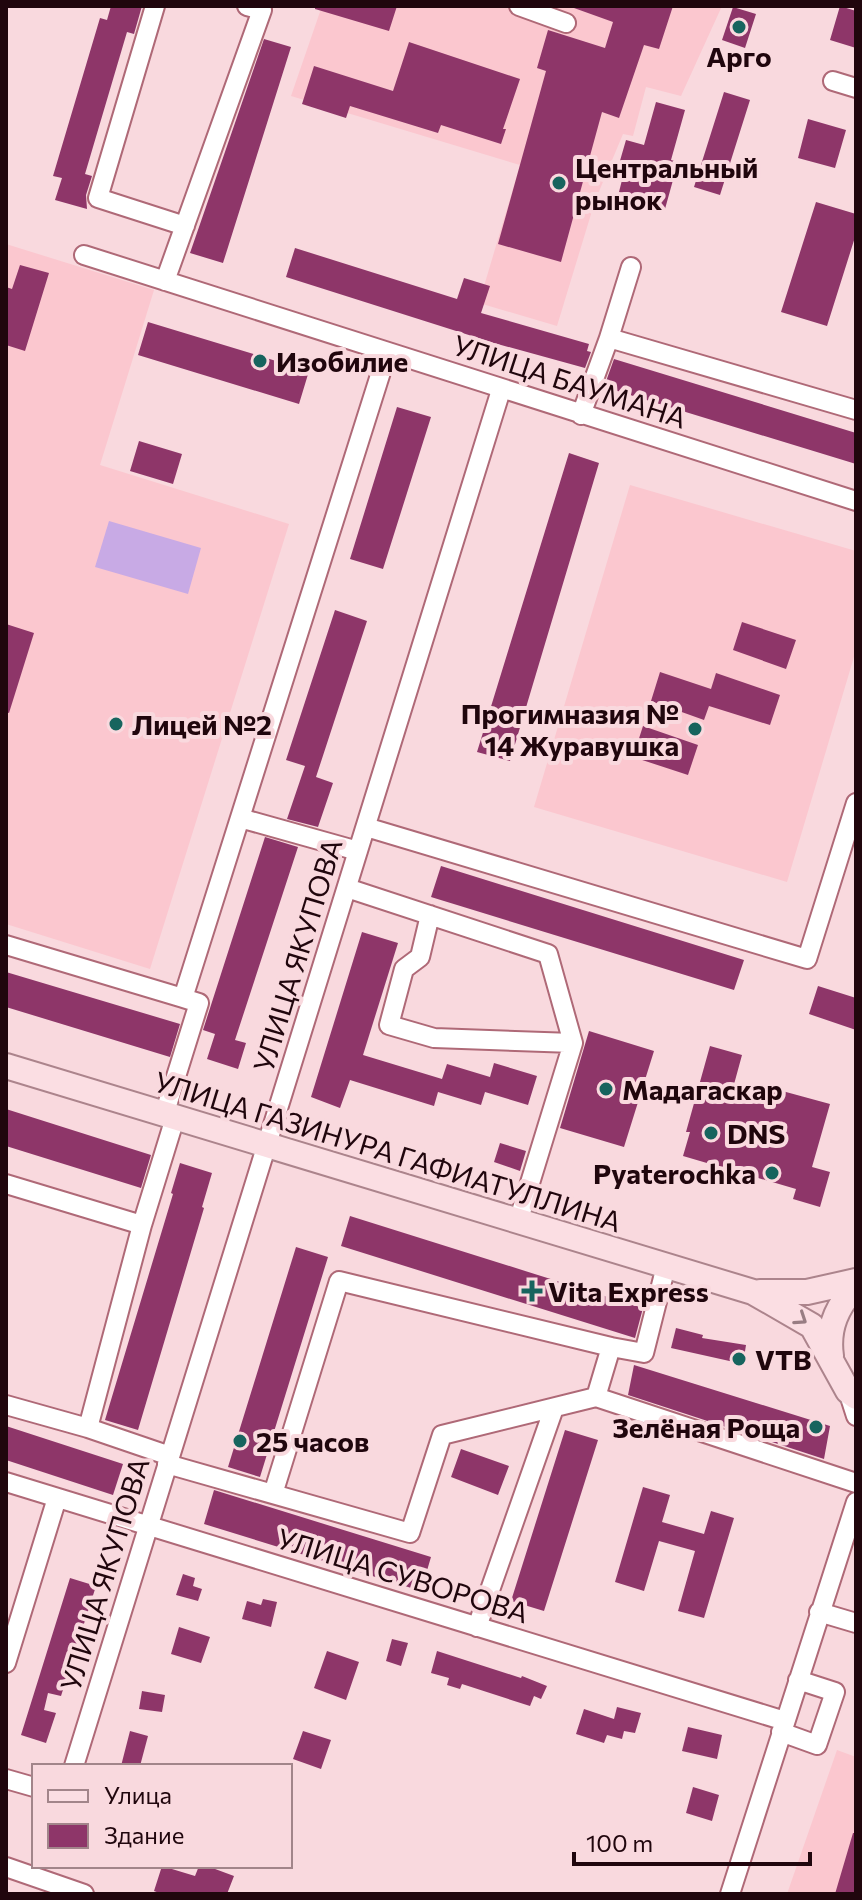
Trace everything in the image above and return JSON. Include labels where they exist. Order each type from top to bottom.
[{"type":"main road","name":"УЛИЦА ГАЗИНУРА ГАФИАТУЛЛИНА","points":[[6,1066],[753,1292]]},
{"type":"main road","points":[[753,1292],[807,1292],[856,1283]]},
{"type":"main road","points":[[832,1362],[831,1328],[841,1304],[856,1283]]},
{"type":"main road","points":[[753,1292],[812,1326],[852,1394]]},
{"type":"street","points":[[155,6],[98,198],[185,226]]},
{"type":"street","points":[[165,281],[262,10],[247,6]]},
{"type":"street","points":[[519,6],[566,23]]},
{"type":"street","points":[[833,81],[856,88]]},
{"type":"street","name":"УЛИЦА БАУМАНА","points":[[84,255],[856,501]]},
{"type":"street","points":[[581,415],[631,267]]},
{"type":"street","points":[[609,338],[856,410]]},
{"type":"street","points":[[183,998],[387,353]]},
{"type":"street","name":"УЛИЦА ЯКУПОВА","points":[[75,1764],[501,390]]},
{"type":"street","points":[[366,827],[807,959],[856,803]]},
{"type":"street","points":[[240,818],[358,851]]},
{"type":"street","points":[[347,888],[548,954],[573,1043],[518,1222]]},
{"type":"street","points":[[430,915],[420,957],[404,969],[389,1025],[434,1038],[573,1043]]},
{"type":"street","points":[[6,945],[199,1003],[88,1428]]},
{"type":"street","points":[[6,1184],[142,1225]]},
{"type":"street","points":[[273,1494],[339,1281],[644,1353],[666,1266]]},
{"type":"street","points":[[596,1397],[611,1347]]},
{"type":"street","points":[[852,1394],[856,1416]]},
{"type":"street","points":[[6,1405],[88,1428],[169,1460],[273,1494],[410,1533],[442,1435],[596,1397],[856,1483]]},
{"type":"street","points":[[477,1627],[554,1408]]},
{"type":"street","name":"УЛИЦА СУВОРОВА","points":[[6,1482],[477,1627],[783,1726],[817,1745],[835,1692],[798,1680]]},
{"type":"street","points":[[6,1663],[57,1498]]},
{"type":"street","points":[[730,1894],[856,1502]]},
{"type":"street","points":[[819,1612],[856,1623]]},
{"type":"street","points":[[6,1779],[32,1786]]},
{"type":"street","points":[[6,1867],[84,1894]]},
{"type":"shaded area","name":"Центральный рынок","points":[[322,6],[722,6],[681,96],[646,87],[633,136],[623,134],[595,201],[557,326],[479,303],[520,165],[291,96]]},
{"type":"shaded area","name":"Лицей №2","points":[[6,244],[154,290],[100,465],[289,524],[150,969],[6,924]]},
{"type":"shaded area","name":"Прогимназия № 14 Журавушка","points":[[630,485],[856,551],[856,650],[787,882],[534,807]]},
{"type":"shaded area","points":[[109,521],[201,548],[188,594],[95,567]]},
{"type":"shaded area","points":[[837,1750],[856,1757],[856,1894],[787,1894]]},
{"type":"building","points":[[111,6],[142,6],[134,34],[127,32],[85,174],[92,176],[86,195],[87,209],[55,200],[62,178],[53,176],[100,18],[107,20]]},
{"type":"building","points":[[315,6],[397,6],[389,31],[315,9]]},
{"type":"building","points":[[574,6],[673,6],[659,49],[644,45],[619,118],[602,112],[561,262],[498,244],[546,71],[537,68],[548,30],[605,48],[613,22]]},
{"type":"building","points":[[840,6],[856,11],[856,48],[830,40]]},
{"type":"building","name":"Арго","points":[[733,7],[756,14],[745,48],[722,40]]},
{"type":"building","points":[[264,39],[291,47],[223,263],[190,253]]},
{"type":"building","points":[[409,42],[520,79],[501,144],[441,125],[438,133],[350,106],[346,118],[302,104],[314,66],[393,91]]},
{"type":"building","points":[[724,92],[750,100],[720,195],[694,187]]},
{"type":"building","points":[[656,102],[685,110],[671,160],[678,162],[665,209],[618,196],[622,180],[615,178],[626,140],[644,145]]},
{"type":"building","points":[[808,119],[846,130],[835,168],[798,158]]},
{"type":"building","points":[[816,202],[856,214],[856,234],[827,326],[781,312]]},
{"type":"building","points":[[295,248],[457,299],[464,278],[490,286],[481,313],[589,344],[587,351],[591,352],[585,368],[494,343],[286,277]]},
{"type":"building","points":[[20,265],[49,273],[25,351],[6,345],[6,287],[12,289]]},
{"type":"building","points":[[148,322],[309,371],[299,404],[138,355]]},
{"type":"building","points":[[614,359],[856,433],[856,464],[604,387]]},
{"type":"building","points":[[397,407],[431,417],[383,569],[350,559]]},
{"type":"building","points":[[139,441],[182,454],[173,484],[130,471]]},
{"type":"building","points":[[569,453],[599,463],[510,761],[477,752]]},
{"type":"building","points":[[335,610],[367,621],[316,777],[333,783],[318,827],[287,819],[305,766],[286,760]]},
{"type":"building","points":[[742,622],[796,640],[786,669],[733,650]]},
{"type":"building","points":[[6,624],[34,633],[9,713],[6,712]]},
{"type":"building","points":[[660,672],[711,689],[716,673],[780,695],[770,725],[709,706],[704,720],[651,701]]},
{"type":"building","points":[[643,726],[698,745],[688,775],[633,757]]},
{"type":"building","points":[[265,837],[298,847],[235,1040],[246,1043],[238,1069],[207,1059],[215,1034],[203,1030]]},
{"type":"building","points":[[441,866],[744,960],[734,990],[431,897]]},
{"type":"building","points":[[362,932],[398,943],[363,1055],[442,1079],[447,1064],[490,1077],[494,1063],[537,1076],[528,1105],[485,1092],[481,1105],[438,1092],[434,1106],[350,1080],[340,1108],[311,1097]]},
{"type":"building","points":[[6,972],[180,1024],[170,1057],[6,1007]]},
{"type":"building","points":[[818,986],[856,998],[856,1030],[809,1014]]},
{"type":"building","name":"Мадагаскар","points":[[589,1031],[654,1051],[624,1147],[560,1128]]},
{"type":"building","points":[[710,1046],[742,1055],[733,1088],[772,1099],[775,1089],[830,1104],[812,1167],[830,1172],[820,1207],[793,1199],[796,1189],[683,1156],[690,1132],[686,1132]]},
{"type":"building","points":[[6,1109],[151,1155],[141,1188],[6,1146]]},
{"type":"building","points":[[500,1143],[526,1151],[520,1171],[494,1162]]},
{"type":"building","points":[[180,1163],[212,1173],[138,1430],[105,1420]]},
{"type":"building","points":[[350,1216],[643,1308],[635,1338],[341,1246]]},
{"type":"building","points":[[296,1247],[328,1257],[260,1477],[228,1467]]},
{"type":"building","points":[[676,1328],[703,1335],[702,1338],[746,1345],[743,1364],[671,1348]]},
{"type":"building","points":[[634,1365],[830,1426],[824,1459],[628,1395]]},
{"type":"building","points":[[6,1426],[123,1464],[113,1495],[6,1460]]},
{"type":"building","points":[[565,1430],[598,1440],[544,1611],[511,1601]]},
{"type":"building","points":[[461,1449],[509,1466],[498,1495],[451,1477]]},
{"type":"building","points":[[643,1487],[670,1495],[662,1522],[704,1534],[711,1511],[734,1518],[704,1618],[678,1611],[695,1551],[659,1541],[644,1591],[615,1582]]},
{"type":"building","points":[[214,1490],[431,1557],[421,1591],[204,1524]]},
{"type":"building","points":[[183,1574],[195,1578],[193,1586],[202,1589],[198,1601],[176,1595]]},
{"type":"building","points":[[70,1578],[96,1586],[61,1696],[48,1693],[44,1710],[56,1713],[46,1743],[21,1735]]},
{"type":"building","points":[[263,1599],[277,1602],[271,1627],[242,1619],[247,1601],[261,1605]]},
{"type":"building","points":[[179,1627],[210,1637],[201,1663],[171,1654]]},
{"type":"building","points":[[392,1639],[408,1643],[401,1666],[386,1661]]},
{"type":"building","points":[[327,1651],[359,1662],[346,1700],[314,1688]]},
{"type":"building","points":[[437,1651],[547,1686],[541,1699],[534,1696],[530,1706],[462,1684],[460,1689],[447,1685],[449,1678],[431,1673]]},
{"type":"building","points":[[142,1691],[165,1695],[162,1712],[139,1709]]},
{"type":"building","points":[[617,1707],[641,1713],[635,1733],[624,1731],[622,1739],[607,1735],[604,1743],[576,1734],[584,1709],[614,1719]]},
{"type":"building","points":[[688,1727],[722,1735],[717,1759],[682,1751]]},
{"type":"building","points":[[130,1731],[148,1736],[141,1764],[122,1764]]},
{"type":"building","points":[[303,1731],[331,1740],[321,1769],[293,1759]]},
{"type":"building","points":[[693,1787],[719,1795],[712,1821],[686,1813]]},
{"type":"building","points":[[853,1833],[856,1833],[856,1894],[835,1894]]},
{"type":"building","points":[[161,1868],[195,1876],[198,1868],[212,1868],[234,1876],[227,1894],[162,1894],[154,1891]]},
{"type":"place","name":"Арго","points":[[739,27]]},
{"type":"place","name":"Центральный рынок","points":[[559,183]]},
{"type":"place","name":"Изобилие","points":[[260,361]]},
{"type":"place","name":"Лицей №2","points":[[116,724]]},
{"type":"place","name":"Прогимназия № 14 Журавушка","points":[[695,729]]},
{"type":"place","name":"Мадагаскар","points":[[606,1089]]},
{"type":"place","name":"DNS","points":[[711,1133]]},
{"type":"place","name":"Pyaterochka","points":[[772,1173]]},
{"type":"place","name":"Vita Express","points":[[532,1291]]},
{"type":"place","name":"VTB","points":[[739,1359]]},
{"type":"place","name":"Зелёная Роща","points":[[816,1427]]},
{"type":"place","name":"25 часов","points":[[240,1441]]}]
